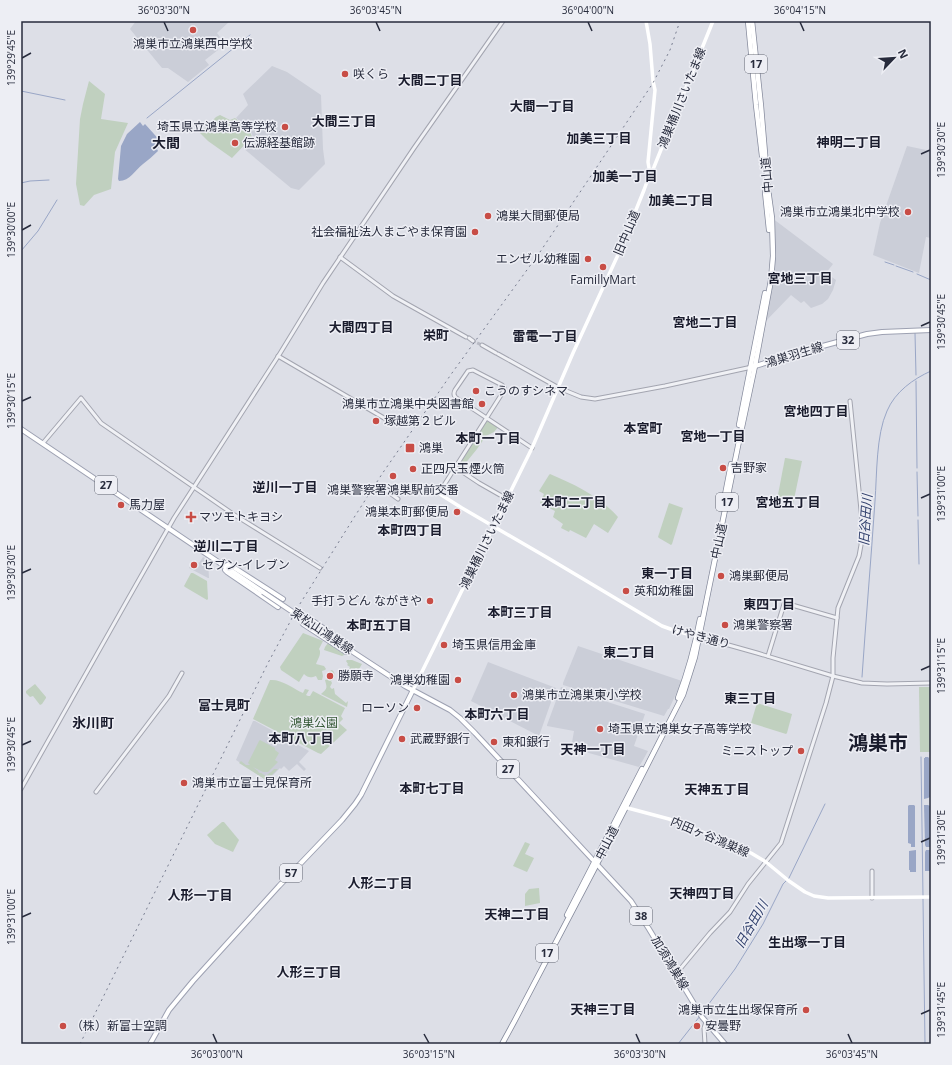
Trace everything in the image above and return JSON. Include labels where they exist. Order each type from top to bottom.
[{"type":"highway","name":"中山道","points":[[748,21],[768,213],[770,251],[768,281],[753,367]]},
{"type":"highway","name":"中山道","points":[[499,1044],[512,1022],[683,694],[693,664],[771,280],[773,256],[772,218],[752,21]]},
{"type":"highway","name":"中山道","points":[[502,1044],[595,863]]},
{"type":"main road","name":"旧中山道","points":[[559,388],[573,353],[620,251],[650,174],[648,166],[655,90],[646,21]]},
{"type":"main road","name":"鴻巣桶川さいたま線","points":[[650,174],[682,100],[713,21]]},
{"type":"main road","name":"鴻巣羽生線","points":[[753,367],[867,334],[931,330]]},
{"type":"main road","name":"鴻巣桶川さいたま線","points":[[413,690],[532,448],[559,388]]},
{"type":"main road","name":"東松山鴻巣線","points":[[21,429],[392,679],[445,707],[460,718],[595,863]]},
{"type":"main road","name":"けやき通り","points":[[427,486],[662,626],[698,637]]},
{"type":"main road","points":[[278,607],[227,572],[225,570],[226,565],[230,565],[283,600]]},
{"type":"main road","points":[[303,624],[346,652],[351,647],[307,617]]},
{"type":"main road","name":"57","points":[[150,1044],[169,1010],[219,950],[342,820],[355,804],[361,795],[413,690]]},
{"type":"main road","name":"内田ヶ谷鴻巣線","points":[[624,807],[669,819],[704,832],[744,850],[766,862],[800,889],[814,896],[828,898],[931,897]]},
{"type":"main road","name":"加須鴻巣線","points":[[595,863],[634,905],[706,1022],[725,1044]]},
{"type":"street","points":[[21,789],[168,528],[340,257],[503,21]]},
{"type":"street","points":[[340,257],[393,296],[473,341]]},
{"type":"street","points":[[482,345],[559,388],[588,399],[602,398],[665,386],[753,367]]},
{"type":"street","points":[[278,356],[384,418]]},
{"type":"street","points":[[439,493],[486,417],[503,392],[504,387],[502,385],[473,370],[470,370],[455,390],[454,394],[458,399],[486,417],[532,448]]},
{"type":"street","points":[[42,443],[81,398],[101,423],[233,514],[320,568]]},
{"type":"street","points":[[676,974],[713,929],[730,912],[748,884],[779,847],[783,840],[826,703],[833,676],[836,618],[840,602],[860,553],[861,543],[862,520],[850,401]]},
{"type":"street","points":[[455,467],[478,483],[507,499]]},
{"type":"street","points":[[387,491],[398,499]]},
{"type":"street","points":[[768,656],[784,604],[787,603],[836,618]]},
{"type":"street","name":"けやき通り","points":[[698,637],[833,676],[867,683],[931,683]]},
{"type":"street","points":[[96,792],[169,696],[182,674]]},
{"type":"street","points":[[872,871],[872,898]]},
{"type":"street","points":[[705,1044],[704,1028],[706,1022]]},
{"type":"shaded area","name":"鴻巣市立鴻巣西中学校","points":[[136,21],[230,21],[217,33],[220,37],[218,39],[220,42],[214,47],[218,50],[205,60],[209,65],[188,82],[168,68],[162,68],[130,29]]},
{"type":"shaded area","name":"埼玉県立鴻巣高等学校","points":[[272,66],[287,72],[321,95],[325,164],[299,190],[291,188],[243,148],[253,137],[250,129],[236,118],[248,105],[243,94]]},
{"type":"shaded area","name":"鴻巣市立鴻巣北中学校","points":[[907,146],[931,151],[931,238],[926,237],[919,273],[873,255],[880,223]]},
{"type":"shaded area","points":[[772,218],[833,264],[826,273],[836,280],[828,299],[822,304],[811,308],[804,301],[801,303],[791,295],[763,324],[771,280]]},
{"type":"shaded area","points":[[203,557],[208,560],[209,578],[189,568],[193,560],[199,563]]},
{"type":"shaded area","points":[[578,646],[682,681],[669,709],[664,716],[563,685]]},
{"type":"shaded area","name":"鴻巣市立鴻巣東小学校","points":[[488,662],[556,688],[539,736],[471,701]]},
{"type":"shaded area","name":"埼玉県立鴻巣女子高等学校","points":[[561,687],[645,714],[634,746],[648,751],[639,767],[571,748],[574,731],[547,726]]},
{"type":"shaded area","points":[[253,721],[309,751],[299,762],[306,769],[304,771],[297,764],[289,771],[284,766],[268,780],[266,780],[236,760]]},
{"type":"green space","points":[[89,81],[105,94],[101,119],[128,123],[115,152],[111,189],[94,195],[84,206],[80,205],[76,184],[80,119]]},
{"type":"green space","points":[[220,115],[230,120],[235,118],[249,129],[252,137],[232,158],[208,141],[200,133]]},
{"type":"green space","points":[[486,417],[499,426],[494,432],[486,436],[460,470],[455,467]]},
{"type":"green space","points":[[785,458],[802,461],[793,504],[777,501]]},
{"type":"green space","points":[[550,474],[569,482],[595,497],[618,517],[608,533],[594,524],[586,538],[570,530],[569,532],[561,528],[563,524],[553,517],[555,511],[540,503],[544,494],[539,491]]},
{"type":"green space","points":[[669,503],[683,508],[671,545],[658,537]]},
{"type":"green space","points":[[191,573],[207,581],[207,600],[184,586]]},
{"type":"green space","points":[[303,633],[323,641],[319,649],[320,654],[316,664],[324,666],[326,669],[322,671],[322,680],[318,680],[316,676],[310,677],[304,674],[299,682],[281,670],[280,667]]},
{"type":"green space","points":[[328,643],[344,655],[342,656],[324,650]]},
{"type":"green space","points":[[347,660],[352,660],[362,664],[359,669],[356,669],[355,676],[352,675],[349,669],[350,667],[347,665]]},
{"type":"green space","points":[[332,670],[335,677],[331,681],[332,683],[330,687],[332,689],[334,688],[335,694],[346,703],[348,701],[347,707],[321,694],[326,688],[325,680],[330,677],[328,672]]},
{"type":"green space","name":"鴻巣公園","points":[[270,680],[283,682],[303,693],[305,689],[309,690],[306,695],[308,696],[310,696],[313,691],[345,708],[341,716],[343,719],[339,723],[347,730],[321,754],[253,719]]},
{"type":"green space","points":[[35,684],[46,697],[40,705],[33,696],[30,697],[26,693],[26,691]]},
{"type":"green space","points":[[919,687],[931,687],[931,752],[920,752]]},
{"type":"green space","points":[[757,703],[792,714],[786,734],[751,723]]},
{"type":"green space","points":[[260,740],[275,748],[275,750],[279,753],[275,760],[278,762],[268,772],[263,772],[253,767],[259,773],[266,776],[274,769],[278,769],[266,780],[239,763],[241,761],[246,765],[250,765],[248,763]]},
{"type":"green space","points":[[222,822],[224,822],[239,840],[233,852],[215,844],[207,835]]},
{"type":"green space","points":[[525,842],[530,844],[525,854],[534,858],[527,872],[513,866]]},
{"type":"green space","points":[[539,888],[540,903],[525,906],[525,894],[529,889]]},
{"type":"water","points":[[140,122],[143,126],[145,124],[163,144],[157,149],[158,151],[129,177],[123,181],[119,181],[121,146],[127,134]]},
{"type":"water","points":[[924,758],[929,758],[930,797],[924,799]]},
{"type":"water","points":[[909,805],[915,806],[915,847],[911,847],[911,844],[908,843]]},
{"type":"water","points":[[924,805],[930,806],[930,847],[926,847],[925,845]]},
{"type":"water","points":[[916,850],[916,872],[910,872],[909,851]]},
{"type":"water","points":[[926,850],[930,850],[931,871],[925,871]]},
{"type":"waterway","points":[[147,118],[250,35]]},
{"type":"waterway","points":[[21,91],[65,100]]},
{"type":"waterway","points":[[21,183],[49,180]]},
{"type":"waterway","points":[[21,251],[38,231],[57,200]]},
{"type":"waterway","points":[[885,262],[894,265]]},
{"type":"waterway","points":[[896,266],[913,272]]},
{"type":"waterway","points":[[917,274],[931,280]]},
{"type":"waterway","points":[[915,333],[916,375]]},
{"type":"waterway","name":"旧谷田川","points":[[862,677],[878,455],[883,421],[890,404],[900,392],[911,382],[931,371]]},
{"type":"waterway","points":[[916,381],[917,468]]},
{"type":"waterway","points":[[917,472],[918,516]]},
{"type":"waterway","points":[[918,520],[919,564]]},
{"type":"waterway","points":[[921,757],[923,896]]},
{"type":"waterway","name":"旧谷田川","points":[[702,1013],[735,969],[763,924],[783,884],[789,878],[825,804]]},
{"type":"waterway","points":[[923,899],[925,1044]]},
{"type":"waterway","name":"旧谷田川","points":[[678,1044],[700,1016]]},
{"type":"tunnel","points":[[473,341],[482,345]]},
{"type":"railway","points":[[80,1044],[268,663],[298,607],[382,474],[452,373],[540,252],[653,83],[670,50],[680,21]]},
{"type":"place","name":"鴻巣市立鴻巣西中学校","points":[[193,30]]},
{"type":"place","name":"咲くら","points":[[345,74]]},
{"type":"place","name":"埼玉県立鴻巣高等学校","points":[[285,127]]},
{"type":"place","name":"伝源経基館跡","points":[[235,143]]},
{"type":"place","name":"鴻巣市立鴻巣北中学校","points":[[908,212]]},
{"type":"place","name":"鴻巣大間郵便局","points":[[488,216]]},
{"type":"place","name":"社会福祉法人まごやま保育園","points":[[475,232]]},
{"type":"place","name":"エンゼル幼稚園","points":[[588,259]]},
{"type":"place","name":"FamillyMart","points":[[603,267]]},
{"type":"place","name":"こうのすシネマ","points":[[476,391]]},
{"type":"place","name":"鴻巣市立鴻巣中央図書館","points":[[482,404]]},
{"type":"place","name":"塚越第２ビル","points":[[376,421]]},
{"type":"place","name":"鴻巣","points":[[410,448]]},
{"type":"place","name":"吉野家","points":[[723,468]]},
{"type":"place","name":"正四尺玉煙火筒","points":[[413,469]]},
{"type":"place","name":"鴻巣警察署鴻巣駅前交番","points":[[393,476]]},
{"type":"place","name":"馬力屋","points":[[121,505]]},
{"type":"place","name":"鴻巣本町郵便局","points":[[457,512]]},
{"type":"place","name":"マツモトキヨシ","points":[[191,517]]},
{"type":"place","name":"セブン-イレブン","points":[[194,565]]},
{"type":"place","name":"鴻巣郵便局","points":[[721,576]]},
{"type":"place","name":"英和幼稚園","points":[[626,591]]},
{"type":"place","name":"手打うどん ながきや","points":[[430,601]]},
{"type":"place","name":"鴻巣警察署","points":[[725,625]]},
{"type":"place","name":"埼玉県信用金庫","points":[[444,645]]},
{"type":"place","name":"勝願寺","points":[[330,676]]},
{"type":"place","name":"鴻巣幼稚園","points":[[458,680]]},
{"type":"place","name":"鴻巣市立鴻巣東小学校","points":[[514,695]]},
{"type":"place","name":"ローソン","points":[[417,708]]},
{"type":"place","name":"埼玉県立鴻巣女子高等学校","points":[[600,729]]},
{"type":"place","name":"武蔵野銀行","points":[[402,739]]},
{"type":"place","name":"東和銀行","points":[[494,742]]},
{"type":"place","name":"ミニストップ","points":[[801,751]]},
{"type":"place","name":"鴻巣市立富士見保育所","points":[[184,783]]},
{"type":"place","name":"鴻巣市立生出塚保育所","points":[[806,1010]]},
{"type":"place","name":"（株）新富士空調","points":[[63,1026]]},
{"type":"place","name":"安曇野","points":[[697,1026]]},
{"type":"district","name":"大間二丁目","points":[[430,80]]},
{"type":"district","name":"大間一丁目","points":[[542,106]]},
{"type":"district","name":"大間三丁目","points":[[344,121]]},
{"type":"district","name":"加美三丁目","points":[[599,138]]},
{"type":"district","name":"神明二丁目","points":[[849,142]]},
{"type":"district","name":"大間","points":[[166,143]]},
{"type":"district","name":"加美一丁目","points":[[625,176]]},
{"type":"district","name":"加美二丁目","points":[[681,200]]},
{"type":"district","name":"宮地三丁目","points":[[800,278]]},
{"type":"district","name":"宮地二丁目","points":[[705,322]]},
{"type":"district","name":"大間四丁目","points":[[361,327]]},
{"type":"district","name":"栄町","points":[[436,335]]},
{"type":"district","name":"雷電一丁目","points":[[545,336]]},
{"type":"district","name":"宮地四丁目","points":[[816,411]]},
{"type":"district","name":"本宮町","points":[[643,428]]},
{"type":"district","name":"宮地一丁目","points":[[713,436]]},
{"type":"district","name":"本町一丁目","points":[[488,438]]},
{"type":"district","name":"逆川一丁目","points":[[285,487]]},
{"type":"district","name":"本町二丁目","points":[[574,502]]},
{"type":"district","name":"宮地五丁目","points":[[788,502]]},
{"type":"district","name":"本町四丁目","points":[[410,530]]},
{"type":"district","name":"逆川二丁目","points":[[226,546]]},
{"type":"district","name":"東一丁目","points":[[667,573]]},
{"type":"district","name":"東四丁目","points":[[769,604]]},
{"type":"district","name":"本町三丁目","points":[[520,612]]},
{"type":"district","name":"本町五丁目","points":[[379,625]]},
{"type":"district","name":"東二丁目","points":[[629,652]]},
{"type":"district","name":"東三丁目","points":[[750,698]]},
{"type":"district","name":"富士見町","points":[[224,705]]},
{"type":"district","name":"本町六丁目","points":[[497,714]]},
{"type":"district","name":"氷川町","points":[[93,723]]},
{"type":"district","name":"本町八丁目","points":[[301,738]]},
{"type":"district","name":"鴻巣市","points":[[878,743]]},
{"type":"district","name":"天神一丁目","points":[[593,749]]},
{"type":"district","name":"本町七丁目","points":[[432,788]]},
{"type":"district","name":"天神五丁目","points":[[717,789]]},
{"type":"district","name":"人形二丁目","points":[[380,883]]},
{"type":"district","name":"天神四丁目","points":[[702,893]]},
{"type":"district","name":"人形一丁目","points":[[200,895]]},
{"type":"district","name":"天神二丁目","points":[[517,914]]},
{"type":"district","name":"生出塚一丁目","points":[[807,942]]},
{"type":"district","name":"人形三丁目","points":[[309,972]]},
{"type":"district","name":"天神三丁目","points":[[603,1009]]}]
